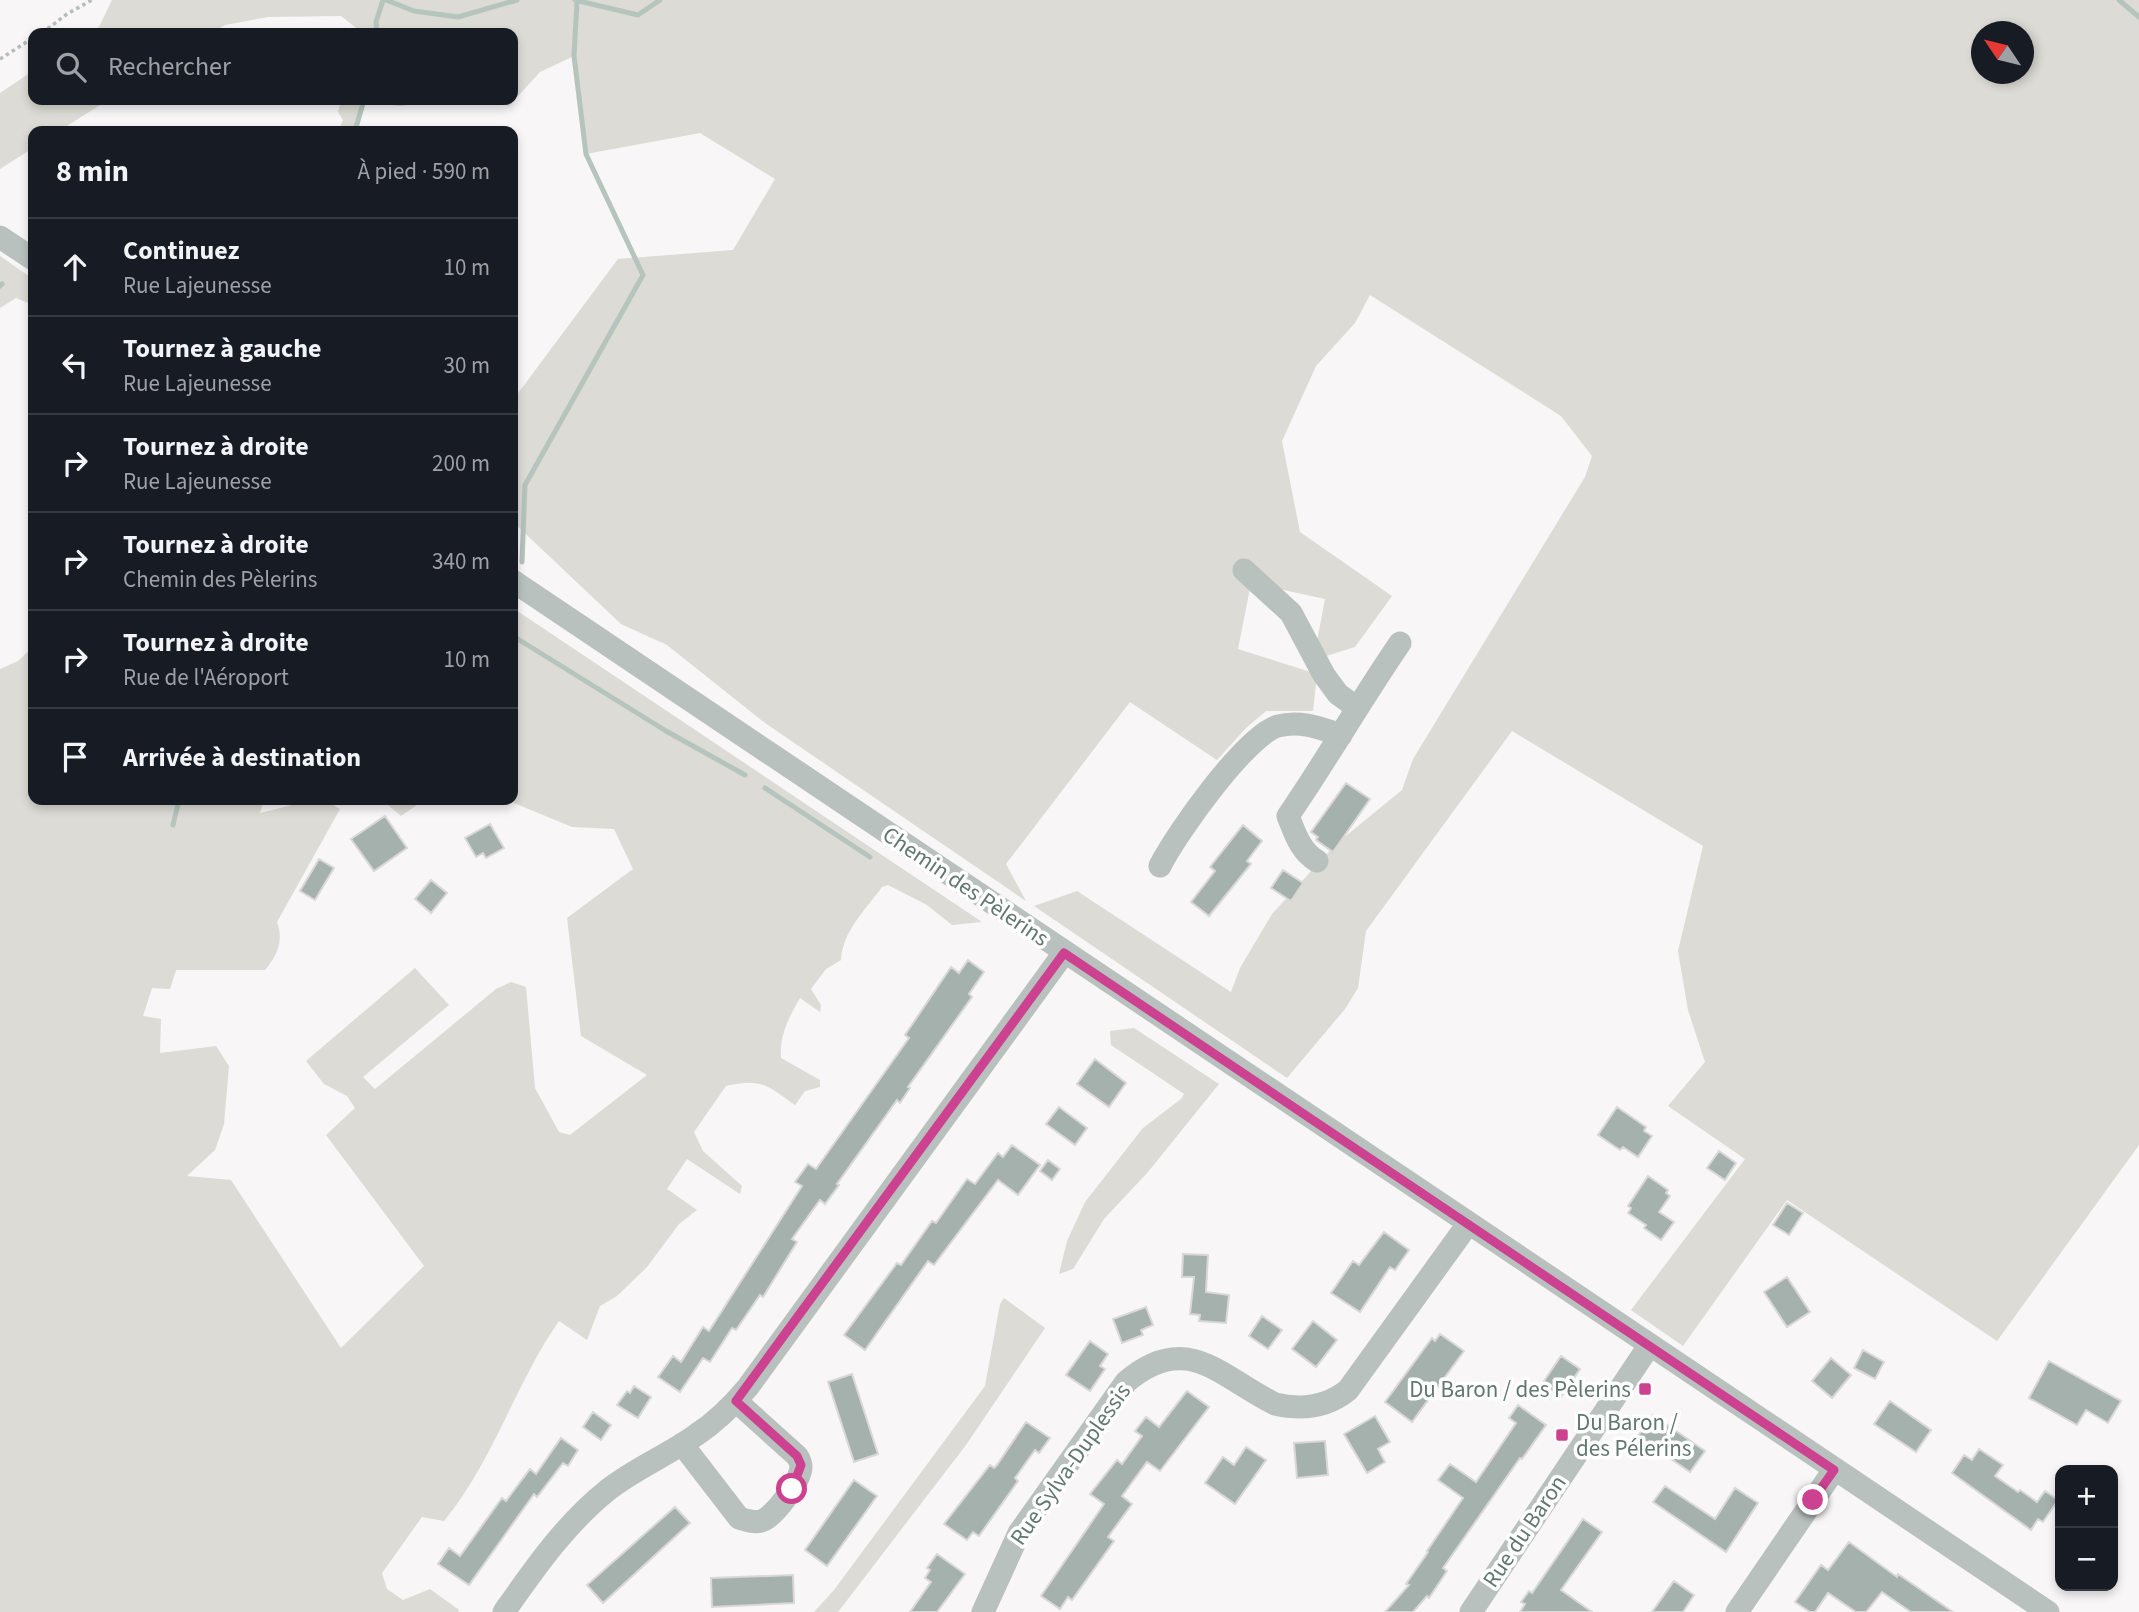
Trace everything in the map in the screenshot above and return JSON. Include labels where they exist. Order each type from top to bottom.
[{"type":"street","points":[[0,237],[28,256]]},
{"type":"street","points":[[1244,570],[1291,613],[1324,675],[1338,694],[1356,708]]},
{"type":"street","name":"Chemin des Pèlerins","points":[[518,584],[2048,1612]]},
{"type":"street","points":[[1317,861],[1300,845],[1288,816],[1400,643]]},
{"type":"street","points":[[1160,866],[1172,844],[1207,797],[1245,748],[1258,736],[1280,726],[1296,724],[1311,725],[1341,735]]},
{"type":"street","points":[[503,1612],[541,1560],[585,1509],[635,1470],[697,1435],[736,1401],[1064,953]]},
{"type":"street","name":"Rue Sylva-Duplessis","points":[[983,1612],[1019,1533],[1126,1382],[1139,1371],[1167,1360],[1185,1359],[1206,1363],[1275,1404],[1288,1407],[1316,1406],[1337,1399],[1348,1390],[1468,1224]]},
{"type":"street","name":"Rue du Baron","points":[[1471,1612],[1649,1346]]},
{"type":"street","points":[[682,1444],[739,1518],[760,1521],[769,1517],[792,1489],[801,1465],[797,1456],[736,1401]]},
{"type":"street","points":[[1737,1612],[1834,1470]]},
{"type":"path","points":[[49,28],[92,0]]},
{"type":"path","points":[[0,59],[28,41]]},
{"type":"shaded area","points":[[112,0],[2139,0],[2139,1145],[1997,1341],[1787,1200],[1683,1346],[1631,1310],[1745,1159],[1668,1106],[1705,1062],[1688,1010],[1678,951],[1703,846],[1512,731],[1366,931],[1358,988],[1345,1009],[1287,1078],[1034,906],[1077,891],[1231,992],[1240,968],[1272,914],[1336,844],[1402,790],[1413,759],[1585,477],[1592,456],[1561,416],[1370,295],[1355,323],[1316,366],[1282,441],[1300,532],[1392,596],[1355,647],[1323,657],[1315,652],[1325,599],[1251,583],[1238,649],[1317,674],[1313,711],[1266,711],[1246,728],[1217,760],[1130,702],[1006,864],[1026,901],[765,723],[667,645],[621,624],[518,527],[518,393],[618,259],[733,250],[775,179],[700,133],[586,154],[574,56],[540,72],[518,96],[518,28],[356,28],[341,16],[268,17],[220,28],[98,28]]},
{"type":"shaded area","points":[[28,74],[28,105],[100,105],[67,126],[28,126],[28,151],[0,169],[0,93]]},
{"type":"shaded area","points":[[340,105],[363,105],[357,126],[340,126],[343,120],[338,112]]},
{"type":"shaded area","points":[[0,256],[28,276],[28,303],[16,298],[0,308]]},
{"type":"shaded area","points":[[518,611],[982,922],[952,925],[927,905],[888,885],[882,887],[850,930],[841,960],[826,969],[811,989],[821,1005],[820,1012],[800,998],[783,1034],[781,1058],[820,1080],[820,1087],[805,1091],[795,1105],[777,1092],[756,1083],[726,1086],[694,1132],[703,1151],[742,1186],[740,1194],[687,1159],[667,1189],[697,1210],[679,1224],[647,1267],[617,1296],[600,1306],[587,1340],[559,1321],[543,1345],[491,1448],[461,1497],[444,1521],[422,1517],[382,1573],[387,1589],[403,1600],[430,1589],[459,1610],[458,1612],[0,1612],[0,669],[18,661],[28,652],[28,805],[262,805],[260,813],[292,805],[333,805],[340,809],[277,922],[280,936],[278,948],[265,970],[176,970],[170,989],[152,988],[143,1016],[161,1019],[160,1053],[216,1046],[229,1066],[224,1124],[215,1150],[187,1176],[231,1180],[341,1348],[424,1266],[326,1135],[355,1108],[347,1096],[324,1084],[306,1061],[415,968],[449,1005],[363,1077],[375,1089],[496,989],[511,982],[526,987],[535,1088],[559,1132],[570,1135],[647,1075],[581,1036],[567,918],[633,869],[614,829],[572,827],[518,805]]},
{"type":"shaded area","points":[[388,805],[417,805],[401,816]]},
{"type":"shaded area","points":[[1134,1028],[1219,1084],[1148,1172],[1104,1219],[1073,1269],[1059,1274],[1067,1241],[1085,1202],[1143,1128],[1184,1094],[1111,1045],[1110,1031]]},
{"type":"shaded area","points":[[1004,1298],[1045,1328],[966,1445],[838,1612],[814,1612],[834,1590],[985,1386],[1000,1304]]},
{"type":"building","points":[[1346,783],[1370,799],[1333,852],[1316,840],[1318,837],[1311,832]]},
{"type":"building","points":[[385,816],[407,848],[374,871],[351,839]]},
{"type":"building","points":[[490,824],[504,848],[486,858],[483,853],[476,857],[465,838]]},
{"type":"building","points":[[1243,825],[1262,841],[1247,861],[1251,864],[1209,916],[1191,902],[1215,871],[1210,867]]},
{"type":"building","points":[[319,859],[334,868],[315,900],[300,891]]},
{"type":"building","points":[[1283,870],[1303,883],[1291,901],[1271,888]]},
{"type":"building","points":[[431,880],[447,893],[431,913],[415,899]]},
{"type":"building","points":[[968,960],[984,972],[969,994],[972,997],[908,1087],[910,1088],[900,1103],[897,1100],[825,1204],[820,1200],[792,1239],[797,1242],[763,1297],[760,1295],[736,1330],[732,1328],[710,1362],[703,1358],[680,1392],[658,1377],[673,1356],[681,1362],[703,1327],[709,1331],[802,1186],[795,1182],[808,1164],[816,1169],[909,1038],[905,1035],[951,967],[959,973]]},
{"type":"building","points":[[1095,1059],[1126,1083],[1109,1107],[1077,1084]]},
{"type":"building","points":[[1059,1107],[1087,1128],[1075,1145],[1046,1124]]},
{"type":"building","points":[[1617,1107],[1646,1127],[1644,1131],[1652,1136],[1638,1157],[1623,1147],[1620,1150],[1598,1135]]},
{"type":"building","points":[[1012,1145],[1040,1165],[1018,1195],[998,1180],[934,1265],[928,1261],[865,1350],[844,1335],[897,1263],[901,1265],[932,1221],[936,1223],[967,1179],[975,1184],[998,1153],[1003,1157]]},
{"type":"building","points":[[1719,1151],[1736,1163],[1725,1180],[1707,1168]]},
{"type":"building","points":[[1048,1160],[1060,1169],[1052,1180],[1040,1171]]},
{"type":"building","points":[[1648,1176],[1668,1190],[1666,1193],[1670,1196],[1659,1212],[1674,1222],[1661,1240],[1644,1228],[1646,1225],[1628,1213],[1631,1208],[1628,1206]]},
{"type":"building","points":[[1787,1203],[1803,1213],[1789,1235],[1773,1225]]},
{"type":"building","points":[[1384,1232],[1409,1250],[1395,1270],[1390,1267],[1360,1312],[1331,1293],[1353,1261],[1359,1265]]},
{"type":"building","points":[[1183,1254],[1208,1255],[1206,1292],[1229,1295],[1226,1323],[1199,1321],[1200,1315],[1190,1314],[1194,1277],[1182,1277]]},
{"type":"building","points":[[1787,1277],[1810,1312],[1787,1327],[1764,1292]]},
{"type":"building","points":[[1146,1307],[1153,1325],[1141,1330],[1143,1335],[1122,1343],[1113,1319]]},
{"type":"building","points":[[1262,1316],[1282,1330],[1268,1349],[1249,1336]]},
{"type":"building","points":[[1313,1321],[1337,1340],[1316,1367],[1292,1349]]},
{"type":"building","points":[[1440,1334],[1464,1351],[1412,1422],[1385,1402],[1432,1338],[1435,1341]]},
{"type":"building","points":[[1090,1341],[1108,1354],[1100,1366],[1105,1369],[1090,1391],[1066,1375]]},
{"type":"building","points":[[1863,1350],[1884,1362],[1875,1379],[1854,1368]]},
{"type":"building","points":[[1561,1356],[1580,1369],[1561,1397],[1542,1384]]},
{"type":"building","points":[[1831,1358],[1851,1375],[1832,1398],[1812,1381]]},
{"type":"building","points":[[2049,1361],[2121,1401],[2108,1423],[2086,1410],[2077,1425],[2029,1398]]},
{"type":"building","points":[[852,1374],[878,1454],[854,1462],[828,1382]]},
{"type":"building","points":[[634,1386],[651,1397],[638,1418],[617,1405]]},
{"type":"building","points":[[1187,1391],[1209,1407],[1160,1471],[1147,1462],[1122,1496],[1132,1504],[1108,1537],[1114,1541],[1072,1600],[1068,1597],[1060,1609],[1041,1596],[1104,1504],[1090,1494],[1117,1460],[1122,1464],[1142,1436],[1135,1431],[1146,1417],[1159,1427]]},
{"type":"building","points":[[1890,1401],[1931,1430],[1916,1452],[1874,1424]]},
{"type":"building","points":[[1518,1405],[1546,1425],[1443,1568],[1447,1571],[1429,1598],[1427,1596],[1413,1612],[1385,1612],[1409,1585],[1406,1584],[1463,1498],[1438,1480],[1450,1464],[1476,1482],[1516,1423],[1509,1418]]},
{"type":"building","points":[[593,1412],[611,1425],[601,1440],[583,1427]]},
{"type":"building","points":[[1653,1415],[1705,1451],[1690,1472],[1638,1436]]},
{"type":"building","points":[[1375,1416],[1390,1442],[1378,1449],[1385,1462],[1367,1473],[1344,1434]]},
{"type":"building","points":[[1026,1422],[1050,1438],[1039,1453],[1035,1450],[1015,1478],[1018,1481],[979,1536],[973,1532],[967,1540],[944,1524],[990,1465],[994,1468],[997,1465]]},
{"type":"building","points":[[561,1438],[578,1450],[568,1466],[563,1463],[537,1497],[534,1494],[469,1585],[438,1564],[449,1548],[460,1556],[502,1498],[506,1501],[530,1469],[536,1474]]},
{"type":"building","points":[[1325,1441],[1328,1475],[1297,1478],[1294,1443]]},
{"type":"building","points":[[1246,1447],[1266,1460],[1235,1504],[1205,1483],[1223,1457],[1234,1465]]},
{"type":"building","points":[[1979,1449],[2003,1465],[1995,1476],[2018,1492],[2020,1490],[2037,1502],[2045,1491],[2055,1498],[2055,1504],[2043,1522],[2038,1519],[2031,1530],[1952,1473],[1964,1455],[1972,1460]]},
{"type":"building","points":[[854,1480],[877,1496],[827,1566],[805,1550]]},
{"type":"building","points":[[1665,1486],[1715,1519],[1735,1488],[1758,1503],[1726,1552],[1653,1502]]},
{"type":"building","points":[[675,1507],[690,1523],[603,1603],[587,1585]]},
{"type":"building","points":[[1583,1519],[1602,1532],[1561,1590],[1592,1612],[1520,1612],[1525,1604],[1521,1602],[1529,1591],[1532,1593]]},
{"type":"building","points":[[1849,1542],[1897,1577],[1898,1574],[1953,1612],[1911,1612],[1882,1592],[1866,1612],[1856,1612],[1828,1593],[1815,1612],[1810,1612],[1795,1602],[1821,1565],[1828,1570]]},
{"type":"building","points":[[937,1554],[965,1574],[937,1612],[910,1612],[931,1582],[925,1578],[930,1570],[927,1568]]},
{"type":"building","points":[[793,1575],[794,1603],[712,1607],[711,1578]]},
{"type":"building","points":[[1674,1581],[1694,1595],[1683,1612],[1652,1612]]},
{"type":"waterway","points":[[377,28],[383,0]]},
{"type":"waterway","points":[[386,0],[414,11],[458,17],[517,0]]},
{"type":"waterway","points":[[575,0],[638,15],[660,0]]},
{"type":"waterway","points":[[2119,0],[2139,17]]},
{"type":"waterway","points":[[522,562],[525,485],[643,275],[586,154],[574,56],[577,1]]},
{"type":"waterway","points":[[356,126],[363,105]]},
{"type":"waterway","points":[[518,639],[666,731],[745,775]]},
{"type":"waterway","points":[[765,788],[870,857]]},
{"type":"waterway","points":[[173,825],[178,805]]},
{"type":"place","name":"Du Baron / des Pèlerins","points":[[1645,1389]]},
{"type":"place","name":"Du Baron / des Pélerins","points":[[1562,1435]]},
{"type":"route","points":[[792,1489],[801,1465],[797,1456],[736,1401],[1064,953],[1834,1470],[1813,1500]]}]
